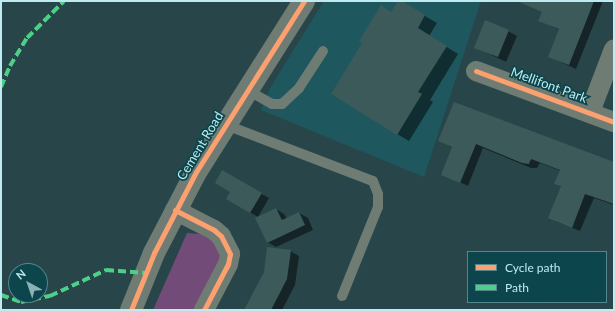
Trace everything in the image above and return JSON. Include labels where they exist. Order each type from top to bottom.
[{"type":"street","name":"Cement Road","points":[[131,310],[154,253],[176,210],[226,125],[304,1]]},
{"type":"street","name":"Mellifont Park","points":[[590,112],[614,49]]},
{"type":"street","name":"Mellifont Park","points":[[476,71],[614,122]]},
{"type":"street","points":[[176,210],[214,230],[221,236],[230,254],[228,264],[204,310]]},
{"type":"lane","points":[[248,90],[272,104],[282,104],[299,88],[323,51]]},
{"type":"lane","points":[[226,125],[373,181],[378,194],[378,207],[342,296]]},
{"type":"shaded area","points":[[324,1],[481,1],[424,177],[261,110],[270,88]]},
{"type":"shaded area","points":[[187,233],[200,234],[218,243],[220,261],[194,310],[153,310]]},
{"type":"building","points":[[398,1],[402,1],[425,15],[418,28],[447,46],[418,92],[422,94],[397,135],[331,94],[362,43],[359,41],[381,5],[391,12]]},
{"type":"building","points":[[517,1],[594,1],[569,65],[548,57],[559,29],[538,21],[542,12]]},
{"type":"building","points":[[485,20],[509,30],[498,57],[474,48]]},
{"type":"building","points":[[454,102],[614,162],[614,204],[585,194],[572,228],[548,218],[561,186],[554,184],[560,170],[531,159],[529,164],[522,163],[476,144],[460,183],[441,175],[452,147],[438,141]]},
{"type":"building","points":[[222,170],[262,193],[250,213],[226,199],[230,192],[215,183]]},
{"type":"building","points":[[276,208],[282,220],[299,212],[305,225],[267,243],[255,218]]},
{"type":"building","points":[[267,247],[291,250],[287,279],[271,310],[244,310],[264,272]]},
{"type":"marked path","points":[[1,87],[10,66],[27,38],[64,1]]},
{"type":"marked path","points":[[1,295],[21,302],[50,296],[106,270],[146,273]]},
{"type":"cycle path","points":[[131,310],[154,253],[196,172],[304,1]]},
{"type":"cycle path","points":[[476,71],[614,122]]},
{"type":"cycle path","points":[[175,210],[214,230],[221,236],[230,254],[228,264],[204,310]]}]
